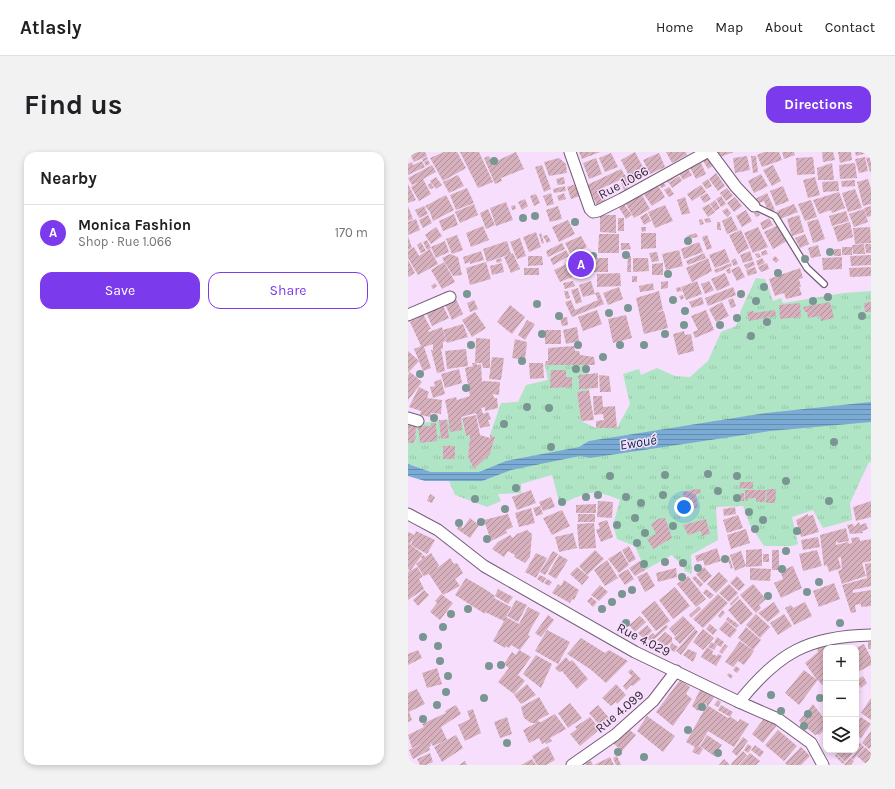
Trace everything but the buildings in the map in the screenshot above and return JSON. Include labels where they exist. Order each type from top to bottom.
[{"type":"street","name":"Rue 1.066","points":[[570,152],[590,209],[593,212],[622,199],[709,152]]},
{"type":"street","points":[[709,152],[736,187],[754,206]]},
{"type":"street","points":[[408,315],[450,297]]},
{"type":"street","name":"Rue 4.029","points":[[408,514],[438,530],[484,566],[635,652],[778,719],[811,743],[823,765]]},
{"type":"street","points":[[739,702],[752,685],[778,662],[801,647],[822,640],[847,635],[871,635]]},
{"type":"street","name":"Rue 4.099","points":[[572,765],[615,735],[654,701],[676,671]]},
{"type":"lane","points":[[754,206],[775,216],[806,268],[824,284]]},
{"type":"green space","points":[[756,278],[765,279],[773,301],[781,298],[783,303],[844,293],[871,291],[871,463],[869,462],[850,503],[852,520],[823,528],[813,510],[792,517],[798,544],[792,546],[764,546],[750,525],[743,506],[716,507],[718,540],[691,555],[692,574],[685,571],[683,566],[672,555],[645,570],[635,546],[617,539],[613,525],[620,500],[603,494],[590,493],[560,505],[552,475],[521,484],[521,493],[498,494],[501,501],[487,507],[455,495],[445,472],[431,472],[408,464],[408,443],[414,443],[417,424],[461,417],[466,436],[470,435],[468,457],[474,469],[488,454],[494,442],[495,437],[490,435],[501,403],[518,402],[526,385],[548,380],[545,365],[587,365],[589,390],[577,392],[581,421],[596,428],[617,428],[630,404],[623,374],[639,369],[641,375],[657,368],[675,376],[690,377],[708,361],[721,332],[736,326],[741,310]]},
{"type":"water","name":"Ewoué","points":[[871,402],[871,422],[770,431],[590,458],[580,456],[511,470],[482,481],[425,481],[408,476],[408,464],[431,472],[479,472],[506,461],[579,447],[589,441],[766,413]]},
{"type":"place","name":"Monica Fashion","points":[[581,264]]}]
